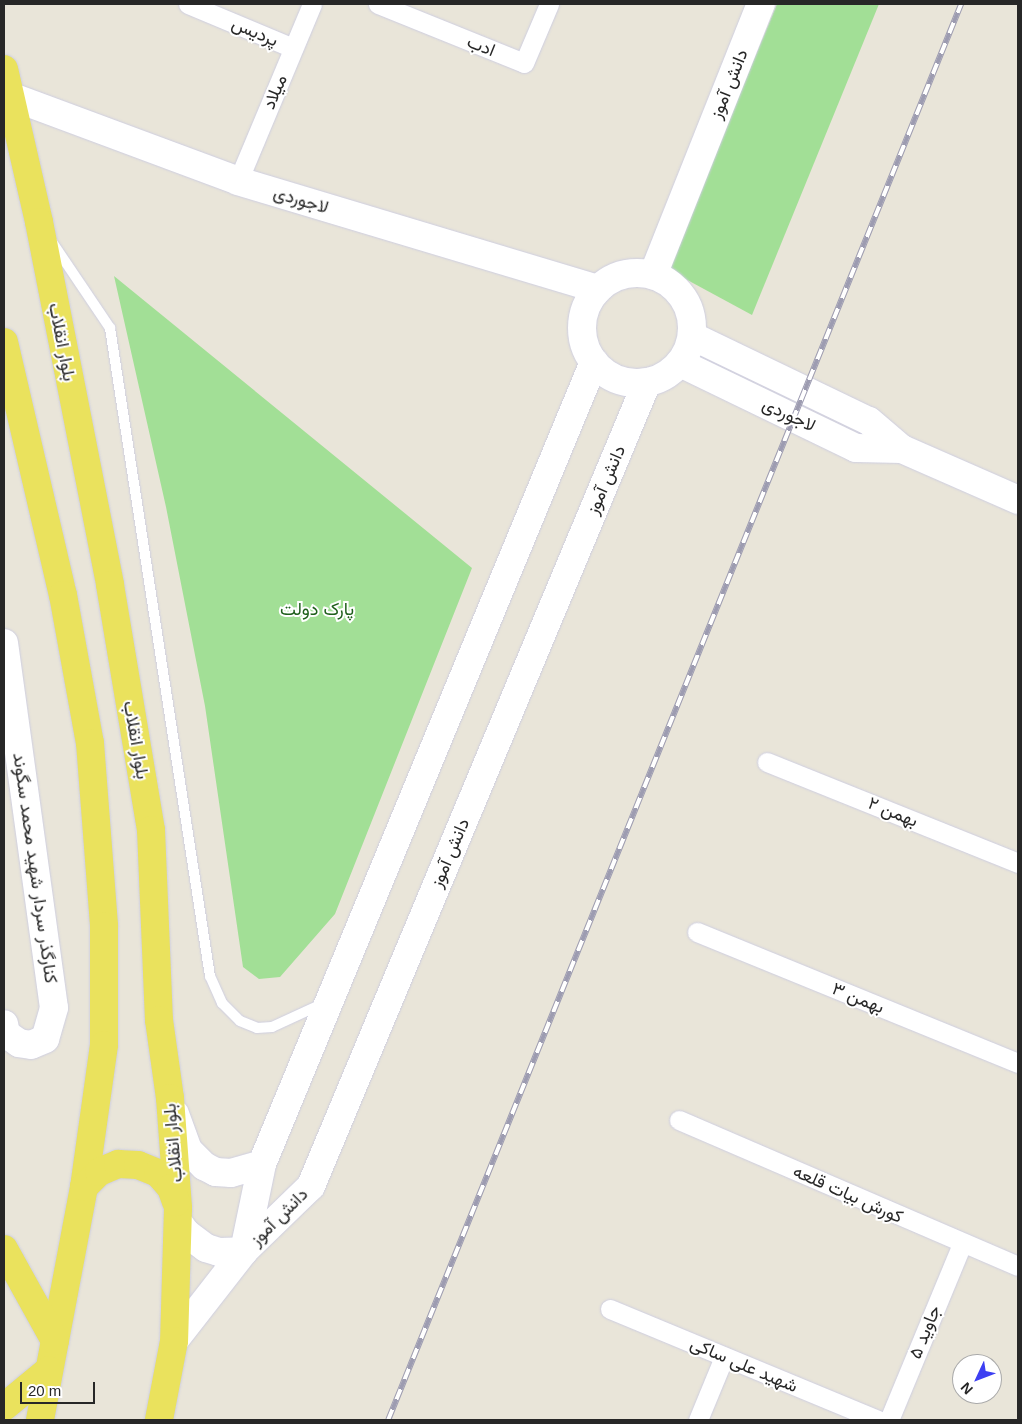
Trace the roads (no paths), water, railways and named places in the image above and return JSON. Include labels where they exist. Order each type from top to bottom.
[{"type":"main road","name":"بلوار انقلاب","points":[[4,69],[39,222],[110,585],[151,830],[159,1020],[170,1098],[178,1215],[174,1342],[160,1420]]},
{"type":"main road","points":[[4,342],[63,595],[90,743],[104,926],[104,1045],[84,1187],[40,1420]]},
{"type":"main road","points":[[84,1187],[98,1172],[111,1167],[138,1164],[158,1173],[171,1188],[178,1215]]},
{"type":"main road","points":[[4,1249],[55,1341]]},
{"type":"main road","points":[[4,1407],[49,1370]]},
{"type":"street","name":"پردیس","points":[[188,4],[294,48]]},
{"type":"street","name":"میلاد","points":[[238,181],[312,4]]},
{"type":"street","name":"ادب","points":[[378,4],[524,64],[548,4]]},
{"type":"street","name":"دانش آموز","points":[[653,275],[761,4]]},
{"type":"street","name":"لاجوردی","points":[[10,96],[238,181],[598,289]]},
{"type":"street","points":[[623,274],[653,275],[670,284],[684,298],[691,316],[692,336],[680,363],[666,376],[647,382],[618,379],[594,362],[585,344],[582,324],[587,306],[598,289],[623,274]]},
{"type":"street","name":"لاجوردی","points":[[692,336],[869,421],[902,449],[1018,500]]},
{"type":"street","name":"دانش آموز","points":[[244,1251],[262,1164],[594,362]]},
{"type":"street","name":"لاجوردی","points":[[680,363],[856,448],[902,449]]},
{"type":"street","name":"دانش آموز","points":[[244,1251],[311,1186],[647,382]]},
{"type":"street","name":"کنارگذر سردار شهید محمد سگوند","points":[[4,643],[54,1008],[45,1039],[31,1045],[19,1043],[4,1033]]},
{"type":"street","name":"بهمن ۲","points":[[767,762],[1018,863]]},
{"type":"street","name":"بهمن ۳","points":[[698,932],[1018,1063]]},
{"type":"street","points":[[170,1098],[188,1150],[204,1166],[216,1172],[231,1173],[262,1164]]},
{"type":"street","name":"کورش بیات قلعه","points":[[679,1120],[962,1244],[1018,1266]]},
{"type":"street","points":[[178,1215],[186,1233],[206,1248],[218,1252],[244,1251]]},
{"type":"street","name":"جاوید ۵","points":[[889,1420],[962,1244]]},
{"type":"street","points":[[174,1342],[244,1251]]},
{"type":"street","name":"شهید علی ساکی","points":[[610,1309],[878,1420]]},
{"type":"street","points":[[698,1420],[724,1356]]},
{"type":"lane","points":[[39,222],[110,328],[210,976],[222,1003],[240,1021],[256,1028],[272,1027],[329,1000]]},
{"type":"railway","points":[[388,1420],[961,4]]},
{"type":"park label","name":"پارک دولت","points":[[317,609]]}]
